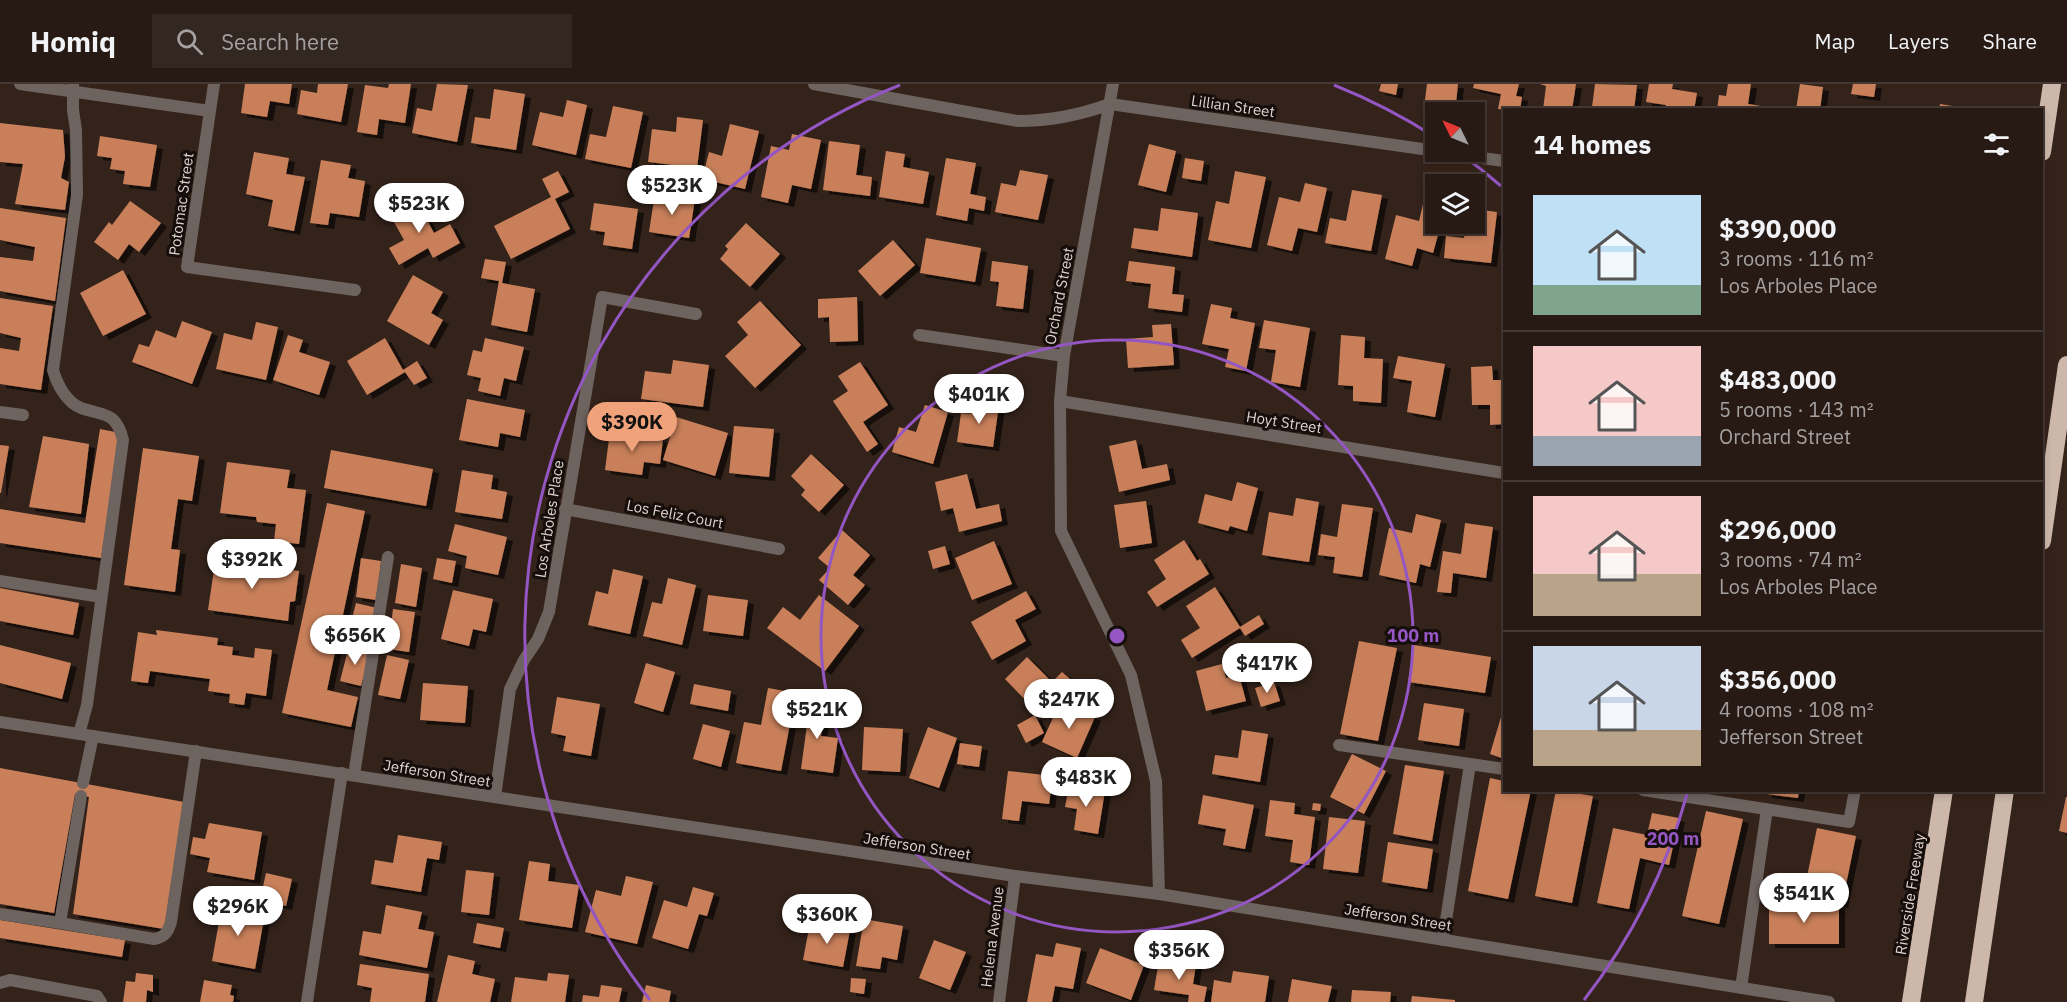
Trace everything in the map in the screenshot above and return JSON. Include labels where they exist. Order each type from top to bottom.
[{"type":"highway","points":[[2043,145],[2052,84]]},
{"type":"highway","points":[[2043,534],[2067,365]]},
{"type":"highway","name":"Riverside Freeway","points":[[1911,1002],[1944,792]]},
{"type":"highway","points":[[1974,1002],[2005,792]]},
{"type":"street","points":[[20,84],[72,88],[210,111]]},
{"type":"street","name":"Potomac Street","points":[[214,84],[187,267],[355,290]]},
{"type":"street","name":"Lillian Street","points":[[814,84],[861,88],[1018,121],[1041,121],[1065,117],[1110,104],[1425,149]]},
{"type":"street","name":"Orchard Street","points":[[1113,84],[1064,356],[1060,401],[1060,531],[1131,675],[1156,781],[1159,894]]},
{"type":"street","points":[[72,88],[76,130],[77,195],[53,370],[57,383],[70,401],[79,407],[108,415],[115,420],[120,426],[123,440],[87,705],[79,734]]},
{"type":"street","name":"Lillian Street","points":[[1485,158],[1503,161]]},
{"type":"street","name":"Los Arboles Place","points":[[495,797],[510,689],[524,660],[538,639],[549,612],[602,297],[696,314]]},
{"type":"street","points":[[919,334],[1064,356]]},
{"type":"street","name":"Hoyt Street","points":[[1060,401],[1503,472]]},
{"type":"street","points":[[0,412],[23,416]]},
{"type":"street","name":"Los Feliz Court","points":[[565,509],[779,549]]},
{"type":"street","points":[[307,1002],[388,557]]},
{"type":"street","points":[[0,581],[101,597]]},
{"type":"street","name":"Jefferson Street","points":[[0,722],[1015,876],[1159,894],[1829,1002]]},
{"type":"street","points":[[60,923],[93,736]]},
{"type":"street","points":[[1339,745],[1503,770]]},
{"type":"street","points":[[0,914],[154,939],[162,937],[168,931],[196,751]]},
{"type":"street","points":[[1443,940],[1470,764]]},
{"type":"street","points":[[1656,792],[1849,822],[1855,792]]},
{"type":"street","points":[[1741,988],[1767,809]]},
{"type":"street","name":"Helena Avenue","points":[[999,1002],[1015,876]]},
{"type":"street","points":[[0,983],[10,980],[97,996],[101,1002]]},
{"type":"building","points":[[245,84],[292,84],[289,104],[270,101],[267,117],[241,113]]},
{"type":"building","points":[[318,84],[348,84],[341,122],[297,114],[301,90],[317,93]]},
{"type":"building","points":[[389,84],[411,84],[405,123],[379,119],[377,135],[357,132],[365,85],[388,88]]},
{"type":"building","points":[[437,84],[468,85],[457,142],[412,133],[417,108],[432,111]]},
{"type":"building","points":[[1381,84],[1398,84],[1396,95],[1379,91]]},
{"type":"building","points":[[1427,84],[1458,84],[1456,102],[1425,100]]},
{"type":"building","points":[[1474,84],[1519,84],[1516,96],[1522,97],[1520,108],[1498,109],[1501,94],[1473,88]]},
{"type":"building","points":[[1540,84],[1576,84],[1572,108],[1543,108],[1546,86]]},
{"type":"building","points":[[1595,84],[1637,85],[1634,108],[1592,107]]},
{"type":"building","points":[[1649,84],[1673,84],[1672,89],[1697,93],[1694,108],[1665,108],[1666,105],[1646,102]]},
{"type":"building","points":[[1728,84],[1751,84],[1748,104],[1768,107],[1717,108],[1719,95],[1726,96]]},
{"type":"building","points":[[1800,84],[1823,87],[1820,108],[1796,108]]},
{"type":"building","points":[[1853,84],[1876,84],[1874,97],[1851,94]]},
{"type":"building","points":[[494,89],[525,94],[516,150],[471,143],[475,117],[490,119]]},
{"type":"building","points":[[567,100],[587,105],[576,155],[532,145],[540,112],[563,117]]},
{"type":"building","points":[[1940,104],[1965,108],[1939,108]]},
{"type":"building","points":[[613,106],[643,112],[631,168],[585,159],[590,134],[606,137]]},
{"type":"building","points":[[677,117],[703,120],[697,168],[648,162],[652,129],[676,132]]},
{"type":"building","points":[[0,123],[63,130],[65,157],[61,178],[69,182],[65,210],[15,204],[23,164],[0,162]]},
{"type":"building","points":[[730,124],[759,131],[745,189],[702,179],[709,152],[722,156]]},
{"type":"building","points":[[792,134],[821,140],[811,189],[792,185],[788,203],[761,197],[771,146],[789,150]]},
{"type":"building","points":[[100,136],[157,145],[150,187],[123,184],[125,171],[110,169],[112,158],[97,156]]},
{"type":"building","points":[[829,141],[860,145],[856,175],[872,177],[870,196],[823,190]]},
{"type":"building","points":[[1149,144],[1176,151],[1166,192],[1138,185]]},
{"type":"building","points":[[886,151],[905,154],[903,167],[929,172],[923,204],[879,197]]},
{"type":"building","points":[[254,152],[289,158],[286,174],[305,177],[294,231],[268,226],[273,200],[246,194]]},
{"type":"building","points":[[946,158],[976,163],[970,194],[986,197],[984,211],[969,208],[967,221],[936,215]]},
{"type":"building","points":[[1185,158],[1204,161],[1201,181],[1182,178]]},
{"type":"building","points":[[321,160],[351,165],[348,178],[365,181],[359,217],[330,213],[328,225],[310,223]]},
{"type":"building","points":[[1020,170],[1048,175],[1038,220],[995,212],[1001,183],[1016,186]]},
{"type":"building","points":[[558,171],[569,192],[555,199],[570,229],[511,259],[494,226],[551,197],[542,179]]},
{"type":"building","points":[[1235,171],[1266,177],[1251,248],[1208,240],[1216,201],[1229,204]]},
{"type":"building","points":[[1305,183],[1327,188],[1317,232],[1298,228],[1292,251],[1267,245],[1279,197],[1300,202]]},
{"type":"building","points":[[1352,190],[1382,195],[1371,251],[1325,243],[1330,218],[1346,221]]},
{"type":"building","points":[[655,193],[695,199],[689,238],[649,232]]},
{"type":"building","points":[[415,198],[434,233],[450,224],[460,243],[433,258],[428,248],[399,265],[389,248],[404,240],[389,213]]},
{"type":"building","points":[[1425,200],[1425,234],[1438,234],[1433,253],[1417,248],[1412,266],[1385,259],[1396,215],[1419,221]]},
{"type":"building","points":[[130,201],[161,223],[139,252],[129,244],[118,260],[94,242],[109,222],[112,225]]},
{"type":"building","points":[[594,203],[638,209],[632,249],[603,245],[605,232],[590,230]]},
{"type":"building","points":[[0,208],[66,218],[55,301],[0,291],[0,257],[33,261],[35,247],[0,240]]},
{"type":"building","points":[[1161,208],[1198,213],[1192,257],[1131,248],[1134,228],[1158,231]]},
{"type":"building","points":[[1485,210],[1497,212],[1491,263],[1444,258],[1446,236],[1464,238],[1465,234],[1485,234]]},
{"type":"building","points":[[746,223],[780,254],[750,287],[720,259],[728,249],[725,246]]},
{"type":"building","points":[[926,238],[981,248],[975,282],[920,273]]},
{"type":"building","points":[[893,240],[915,265],[880,296],[858,271]]},
{"type":"building","points":[[485,259],[506,262],[502,283],[535,289],[527,332],[491,325],[499,281],[481,278]]},
{"type":"building","points":[[992,261],[1028,266],[1023,309],[996,306],[999,282],[990,281]]},
{"type":"building","points":[[1129,261],[1175,267],[1172,294],[1184,295],[1182,312],[1148,308],[1151,284],[1126,281]]},
{"type":"building","points":[[123,270],[146,314],[103,336],[80,293]]},
{"type":"building","points":[[413,275],[443,292],[431,313],[443,320],[429,345],[387,321]]},
{"type":"building","points":[[857,297],[858,341],[830,342],[829,317],[818,318],[818,299]]},
{"type":"building","points":[[0,298],[53,306],[41,390],[0,384],[0,348],[19,351],[21,338],[0,333]]},
{"type":"building","points":[[760,301],[801,345],[755,388],[725,356],[748,335],[737,322]]},
{"type":"building","points":[[1211,304],[1232,308],[1230,318],[1255,323],[1246,371],[1225,367],[1229,349],[1202,344]]},
{"type":"building","points":[[1264,320],[1310,328],[1300,387],[1271,382],[1276,350],[1259,348]]},
{"type":"building","points":[[182,321],[212,332],[192,384],[132,362],[139,344],[149,347],[156,330],[176,338]]},
{"type":"building","points":[[256,322],[278,327],[266,380],[216,369],[224,333],[252,340]]},
{"type":"building","points":[[1171,324],[1174,365],[1128,368],[1126,339],[1153,337],[1152,325]]},
{"type":"building","points":[[288,335],[303,340],[299,352],[330,362],[319,395],[273,380]]},
{"type":"building","points":[[1341,335],[1365,337],[1364,358],[1383,359],[1381,403],[1353,401],[1353,386],[1338,385]]},
{"type":"building","points":[[385,338],[403,370],[417,361],[427,378],[414,385],[405,372],[367,395],[347,361]]},
{"type":"building","points":[[485,338],[524,347],[516,381],[504,378],[500,396],[478,391],[481,378],[467,375],[473,350],[482,352]]},
{"type":"building","points":[[1398,356],[1445,364],[1435,417],[1407,412],[1412,381],[1393,378]]},
{"type":"building","points":[[673,360],[709,365],[703,407],[641,399],[645,371],[671,374]]},
{"type":"building","points":[[860,362],[888,405],[863,422],[878,444],[867,452],[833,401],[848,391],[838,376]]},
{"type":"building","points":[[1492,366],[1493,380],[1503,380],[1503,424],[1490,425],[1490,405],[1472,405],[1471,367]]},
{"type":"building","points":[[467,399],[525,410],[520,437],[500,433],[498,447],[459,440]]},
{"type":"building","points":[[972,401],[999,405],[993,447],[957,442],[961,413],[970,414]]},
{"type":"building","points":[[925,405],[948,412],[933,464],[892,452],[899,427],[916,432]]},
{"type":"building","points":[[676,417],[728,433],[715,476],[663,460]]},
{"type":"building","points":[[734,426],[774,429],[769,477],[729,473]]},
{"type":"building","points":[[100,429],[120,433],[101,558],[0,543],[0,509],[85,523]]},
{"type":"building","points":[[610,431],[663,439],[660,464],[644,462],[642,475],[605,470]]},
{"type":"building","points":[[43,436],[89,444],[81,514],[29,507]]},
{"type":"building","points":[[1136,440],[1142,469],[1167,464],[1170,480],[1119,492],[1109,446]]},
{"type":"building","points":[[0,445],[9,446],[1,493],[0,493]]},
{"type":"building","points":[[143,448],[199,456],[192,501],[178,499],[171,549],[180,550],[175,592],[124,585]]},
{"type":"building","points":[[331,450],[433,469],[426,506],[324,488]]},
{"type":"building","points":[[811,454],[844,485],[819,512],[801,495],[805,490],[791,476]]},
{"type":"building","points":[[227,462],[290,470],[287,488],[306,490],[299,544],[274,541],[276,524],[257,522],[256,517],[220,513]]},
{"type":"building","points":[[462,470],[493,475],[491,489],[507,492],[502,519],[455,512]]},
{"type":"building","points":[[967,474],[976,509],[999,504],[1002,521],[959,532],[953,508],[941,511],[935,482]]},
{"type":"building","points":[[1237,482],[1258,488],[1247,531],[1230,526],[1228,531],[1198,523],[1205,494],[1232,501]]},
{"type":"building","points":[[1296,498],[1319,502],[1309,562],[1262,555],[1269,512],[1293,516]]},
{"type":"building","points":[[1146,501],[1152,543],[1120,548],[1114,505]]},
{"type":"building","points":[[327,503],[365,511],[327,690],[358,697],[351,727],[282,713]]},
{"type":"building","points":[[1342,504],[1373,508],[1362,577],[1333,573],[1335,557],[1318,555],[1321,534],[1337,537]]},
{"type":"building","points":[[1416,514],[1441,520],[1430,567],[1420,564],[1416,583],[1379,575],[1389,528],[1412,533]]},
{"type":"building","points":[[1465,523],[1493,527],[1486,578],[1453,573],[1451,593],[1437,592],[1443,551],[1461,554]]},
{"type":"building","points":[[455,524],[507,537],[498,575],[465,568],[467,556],[448,551]]},
{"type":"building","points":[[842,530],[870,555],[853,575],[865,585],[848,605],[819,580],[830,568],[818,558]]},
{"type":"building","points":[[1184,540],[1197,561],[1200,559],[1209,574],[1157,607],[1147,592],[1166,579],[1154,560]]},
{"type":"building","points":[[994,541],[1012,584],[972,600],[955,558]]},
{"type":"building","points":[[945,546],[950,564],[933,569],[928,551]]},
{"type":"building","points":[[216,556],[240,559],[239,569],[255,572],[256,565],[299,571],[295,601],[290,602],[288,621],[208,610]]},
{"type":"building","points":[[361,558],[381,561],[376,600],[356,597]]},
{"type":"building","points":[[437,558],[456,561],[452,583],[433,579]]},
{"type":"building","points":[[401,564],[422,568],[416,607],[395,603]]},
{"type":"building","points":[[613,569],[643,576],[630,634],[588,625],[596,591],[608,594]]},
{"type":"building","points":[[668,578],[696,585],[682,645],[643,636],[652,602],[662,604]]},
{"type":"building","points":[[1215,587],[1240,627],[1259,615],[1264,624],[1245,636],[1240,628],[1192,658],[1181,640],[1200,628],[1186,606]]},
{"type":"building","points":[[0,588],[79,603],[73,635],[0,621]]},
{"type":"building","points":[[453,590],[493,599],[486,632],[473,629],[469,646],[441,639]]},
{"type":"building","points":[[1026,591],[1036,609],[1015,620],[1026,641],[992,660],[971,622]]},
{"type":"building","points":[[708,595],[748,600],[743,636],[703,631]]},
{"type":"building","points":[[819,595],[859,626],[825,671],[767,628],[783,607],[800,620]]},
{"type":"building","points":[[356,603],[377,608],[368,644],[347,638]]},
{"type":"building","points":[[393,609],[415,612],[409,652],[388,649]]},
{"type":"building","points":[[156,630],[218,638],[217,645],[233,647],[232,655],[254,658],[255,648],[272,650],[266,696],[246,693],[244,705],[229,703],[230,694],[208,691],[210,679],[150,671],[148,683],[131,681],[138,632],[157,635]]},
{"type":"building","points":[[1359,641],[1397,648],[1378,741],[1340,734]]},
{"type":"building","points":[[0,645],[71,663],[62,699],[0,683]]},
{"type":"building","points":[[1414,645],[1491,657],[1485,693],[1408,682]]},
{"type":"building","points":[[349,646],[370,651],[361,686],[340,681]]},
{"type":"building","points":[[387,655],[409,660],[400,699],[378,695]]},
{"type":"building","points":[[1027,657],[1052,682],[1062,672],[1070,679],[1037,712],[1005,679]]},
{"type":"building","points":[[646,663],[675,672],[663,712],[634,703]]},
{"type":"building","points":[[1222,664],[1226,678],[1239,675],[1246,701],[1206,711],[1196,671]]},
{"type":"building","points":[[1274,682],[1280,701],[1261,707],[1255,688]]},
{"type":"building","points":[[423,683],[468,686],[465,723],[420,720]]},
{"type":"building","points":[[694,684],[731,691],[728,711],[690,704]]},
{"type":"building","points":[[768,688],[796,693],[781,771],[736,763],[744,722],[761,725]]},
{"type":"building","points":[[557,697],[600,704],[591,756],[563,751],[566,736],[551,733]]},
{"type":"building","points":[[802,700],[825,703],[821,736],[838,738],[833,773],[801,769],[807,725],[799,724]]},
{"type":"building","points":[[1060,702],[1095,717],[1077,758],[1042,742]]},
{"type":"building","points":[[1424,703],[1464,709],[1459,746],[1418,740]]},
{"type":"building","points":[[1503,710],[1503,759],[1490,754]]},
{"type":"building","points":[[1035,715],[1044,733],[1026,743],[1017,725]]},
{"type":"building","points":[[703,724],[730,731],[721,767],[693,759]]},
{"type":"building","points":[[864,727],[903,729],[900,772],[862,770]]},
{"type":"building","points":[[928,727],[957,738],[939,788],[909,778]]},
{"type":"building","points":[[1242,730],[1268,734],[1260,782],[1212,774],[1215,755],[1238,758]]},
{"type":"building","points":[[960,743],[982,746],[979,767],[957,764]]},
{"type":"building","points":[[1352,754],[1386,771],[1364,814],[1330,797]]},
{"type":"building","points":[[1070,762],[1090,766],[1086,786],[1066,782]]},
{"type":"building","points":[[1405,765],[1444,771],[1432,841],[1393,834]]},
{"type":"building","points":[[0,768],[184,802],[164,929],[73,914],[89,797],[75,794],[54,913],[0,904]]},
{"type":"building","points":[[1008,771],[1053,776],[1049,804],[1022,801],[1019,821],[1002,819]]},
{"type":"building","points":[[1490,778],[1503,781],[1503,792],[1531,792],[1508,899],[1468,891]]},
{"type":"building","points":[[1069,786],[1105,791],[1098,834],[1074,830],[1077,809],[1065,807]]},
{"type":"building","points":[[1556,792],[1593,796],[1572,903],[1535,896]]},
{"type":"building","points":[[1766,792],[1799,792],[1798,798],[1766,794]]},
{"type":"building","points":[[1203,795],[1254,805],[1245,849],[1223,845],[1226,829],[1198,824]]},
{"type":"building","points":[[2067,797],[2067,833],[2059,831]]},
{"type":"building","points":[[1270,800],[1295,803],[1294,814],[1315,817],[1309,865],[1290,862],[1293,840],[1265,836]]},
{"type":"building","points":[[1313,803],[1321,804],[1320,811],[1312,810]]},
{"type":"building","points":[[1706,811],[1743,819],[1719,924],[1682,916]]},
{"type":"building","points":[[1652,813],[1679,818],[1669,865],[1640,858],[1629,909],[1597,903],[1613,828],[1647,835]]},
{"type":"building","points":[[1329,817],[1365,821],[1358,873],[1323,869]]},
{"type":"building","points":[[209,823],[262,832],[254,880],[207,872],[210,858],[190,854],[193,837],[205,839]]},
{"type":"building","points":[[1817,828],[1856,836],[1842,904],[1803,896]]},
{"type":"building","points":[[398,835],[442,842],[439,860],[427,858],[421,892],[371,884],[375,860],[393,863]]},
{"type":"building","points":[[1388,842],[1433,849],[1427,889],[1382,882]]},
{"type":"building","points":[[529,861],[550,864],[548,881],[579,885],[572,928],[519,920]]},
{"type":"building","points":[[466,870],[494,873],[489,915],[461,912]]},
{"type":"building","points":[[266,873],[292,879],[286,906],[260,900]]},
{"type":"building","points":[[626,876],[653,882],[637,944],[585,932],[596,890],[621,896]]},
{"type":"building","points":[[693,887],[714,893],[707,916],[699,914],[688,949],[652,938],[664,900],[687,907]]},
{"type":"building","points":[[1839,904],[1839,944],[1769,944],[1769,905]]},
{"type":"building","points":[[222,905],[265,913],[255,969],[212,961]]},
{"type":"building","points":[[386,905],[422,912],[418,929],[434,932],[427,968],[359,955],[363,931],[381,934]]},
{"type":"building","points":[[864,919],[903,926],[897,960],[882,957],[880,969],[856,966]]},
{"type":"building","points":[[0,920],[125,940],[122,957],[0,938]]},
{"type":"building","points":[[477,923],[504,928],[500,948],[473,943]]},
{"type":"building","points":[[810,923],[850,930],[843,967],[803,960]]},
{"type":"building","points":[[934,940],[966,952],[950,990],[919,978]]},
{"type":"building","points":[[1056,943],[1081,948],[1073,989],[1055,986],[1052,1002],[1027,1002],[1036,954],[1053,957]]},
{"type":"building","points":[[1100,948],[1144,965],[1131,1000],[1086,983]]},
{"type":"building","points":[[448,955],[475,961],[472,974],[495,979],[490,1002],[437,1002]]},
{"type":"building","points":[[1159,960],[1196,965],[1193,984],[1207,987],[1204,1002],[1188,1002],[1189,995],[1154,990]]},
{"type":"building","points":[[360,964],[429,974],[425,1002],[370,1002],[372,988],[357,985]]},
{"type":"building","points":[[1233,971],[1269,976],[1265,1002],[1211,1002],[1214,980],[1231,983]]},
{"type":"building","points":[[136,973],[153,975],[153,992],[147,990],[146,1002],[123,1002],[126,981],[135,982]]},
{"type":"building","points":[[548,973],[569,975],[565,1002],[511,1002],[515,977],[547,981]]},
{"type":"building","points":[[851,978],[866,979],[864,994],[850,992]]},
{"type":"building","points":[[1292,979],[1332,986],[1328,1002],[1288,1002]]},
{"type":"building","points":[[204,980],[232,985],[230,995],[234,996],[233,1002],[200,1002]]},
{"type":"building","points":[[601,985],[622,988],[619,1002],[582,1002],[583,995],[599,997]]},
{"type":"building","points":[[646,985],[671,991],[669,1002],[642,1002]]},
{"type":"building","points":[[1352,990],[1391,992],[1390,1002],[1351,1002]]},
{"type":"building","points":[[1412,996],[1455,1000],[1455,1002],[1411,1002]]}]
